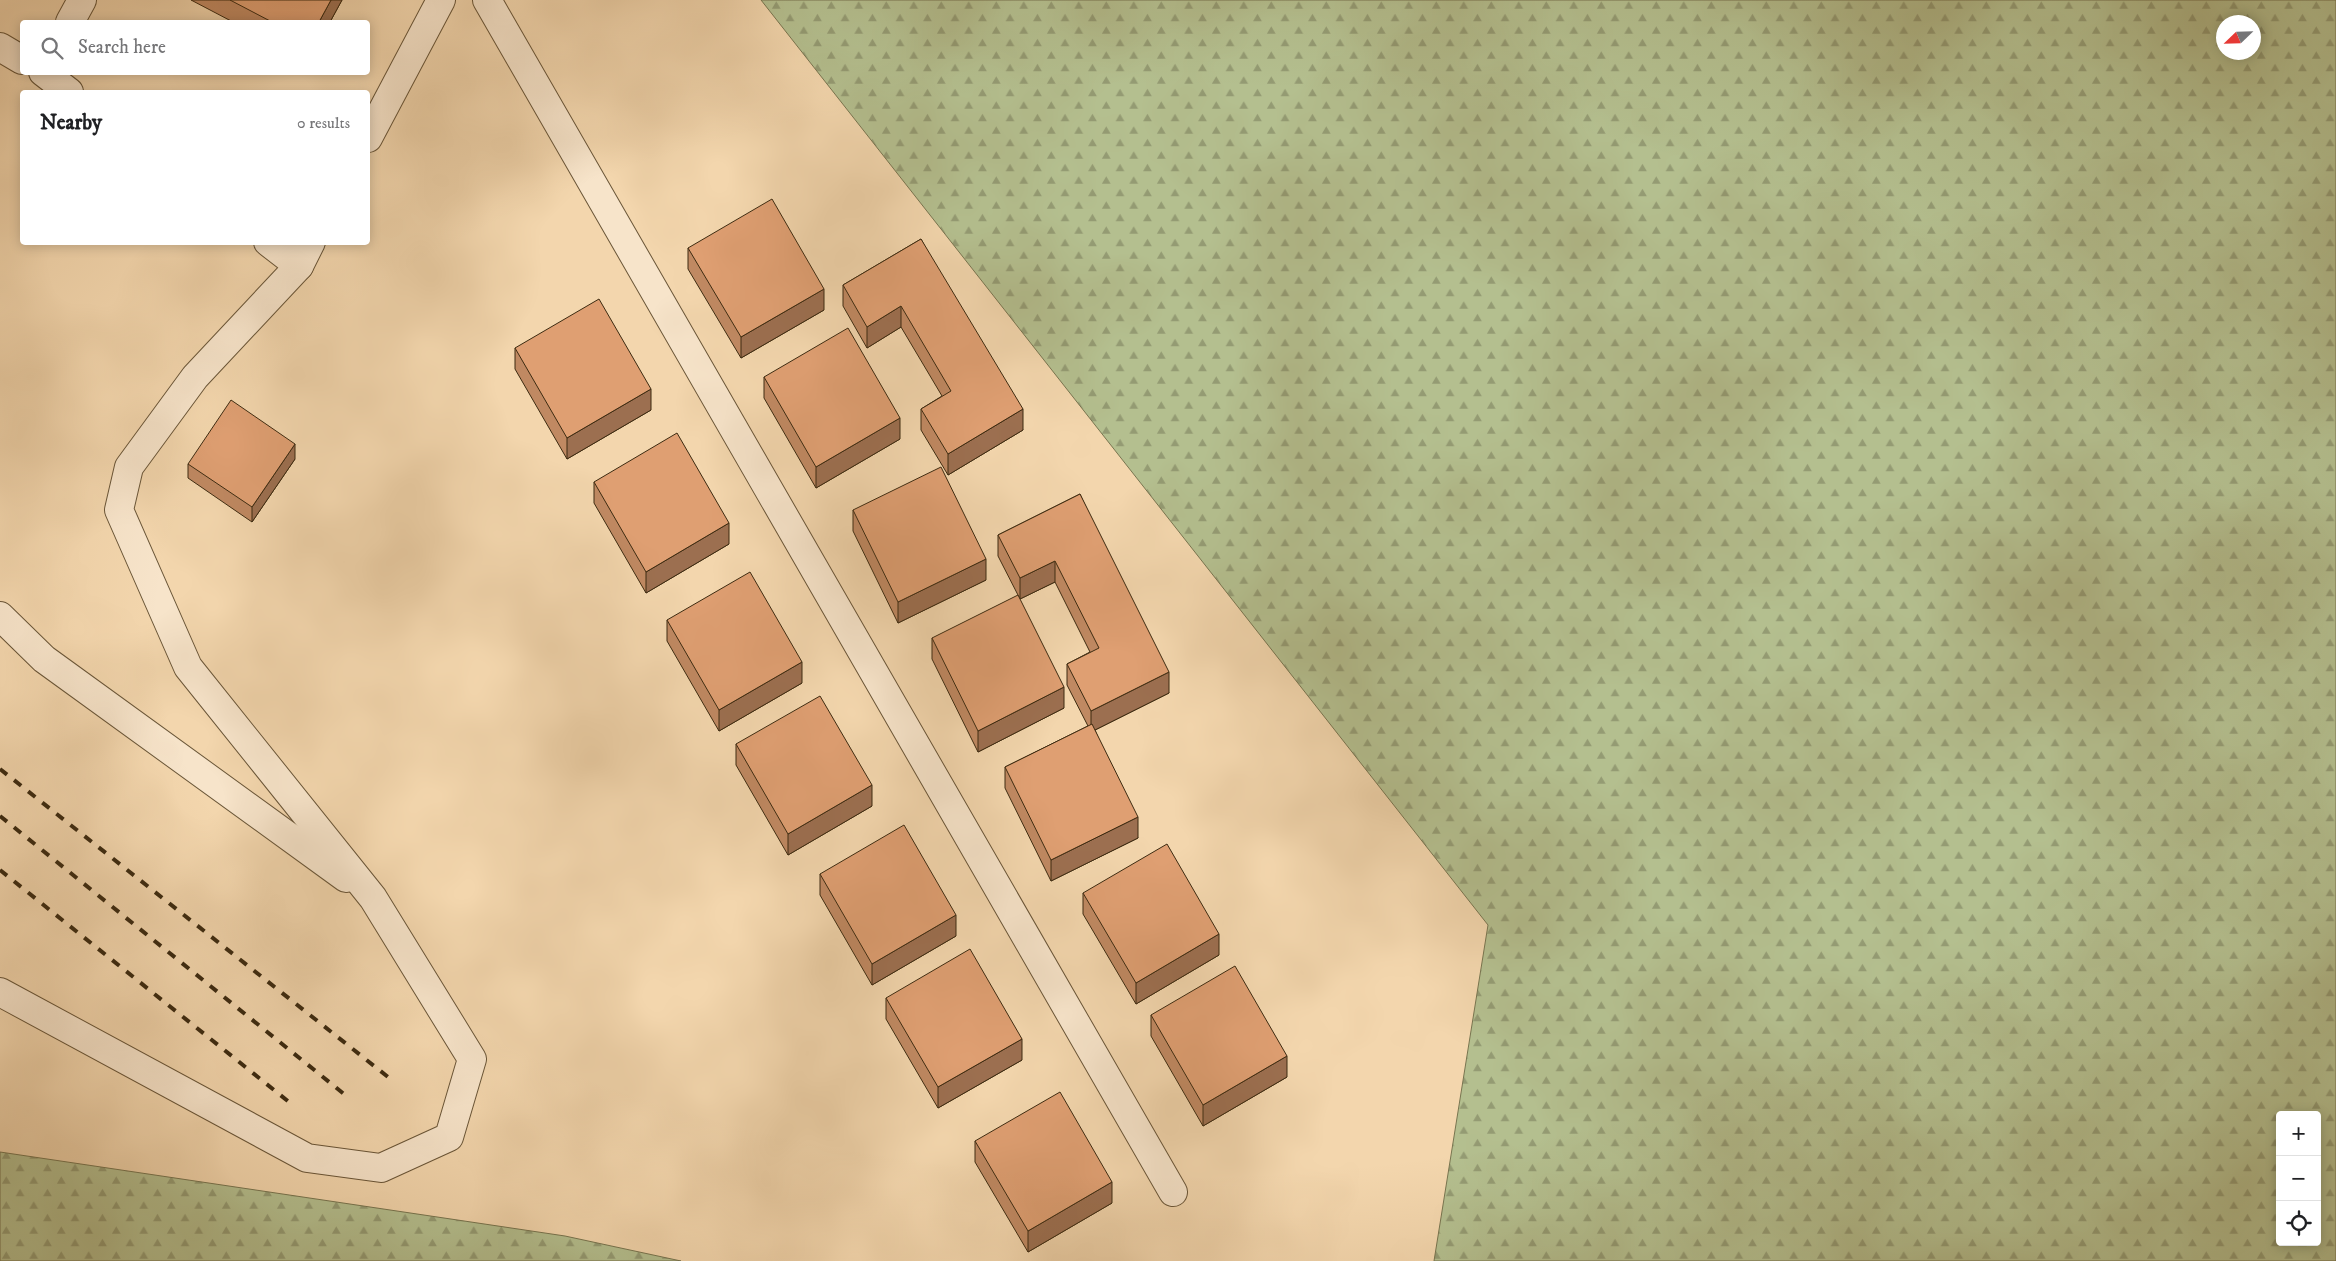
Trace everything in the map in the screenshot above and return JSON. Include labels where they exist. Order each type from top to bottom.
[{"type":"street","points":[[71,20],[82,0]]},
{"type":"street","points":[[370,134],[442,0]]},
{"type":"street","points":[[487,0],[1173,1192]]},
{"type":"street","points":[[0,46],[20,59]]},
{"type":"street","points":[[46,75],[67,90]]},
{"type":"street","points":[[0,992],[307,1158],[381,1168],[448,1137],[472,1059],[373,898],[188,666],[119,510],[129,467],[195,377],[305,254],[277,245]]},
{"type":"street","points":[[0,616],[44,659],[373,898]]},
{"type":"green space","points":[[761,0],[2336,0],[2336,1261],[1434,1261],[1488,925]]},
{"type":"green space","points":[[0,1152],[565,1236],[681,1261],[0,1261]]},
{"type":"building","points":[[230,0],[331,0],[320,20],[268,20]]},
{"type":"building","points":[[772,199],[824,289],[741,337],[688,248]]},
{"type":"building","points":[[921,239],[1023,409],[948,454],[921,409],[951,391],[901,306],[867,327],[843,285]]},
{"type":"building","points":[[599,299],[651,389],[567,438],[515,348]]},
{"type":"building","points":[[848,328],[900,418],[816,467],[764,377]]},
{"type":"building","points":[[231,400],[295,444],[252,507],[188,464]]},
{"type":"building","points":[[677,433],[729,523],[646,572],[594,482]]},
{"type":"building","points":[[941,467],[986,559],[898,602],[853,510]]},
{"type":"building","points":[[1080,494],[1169,672],[1091,711],[1067,664],[1099,648],[1055,561],[1020,578],[998,535]]},
{"type":"building","points":[[750,572],[802,662],[719,710],[667,620]]},
{"type":"building","points":[[1018,595],[1064,687],[978,731],[932,638]]},
{"type":"building","points":[[820,696],[872,785],[788,834],[736,744]]},
{"type":"building","points":[[1092,724],[1138,817],[1051,860],[1005,767]]},
{"type":"building","points":[[904,825],[956,915],[872,964],[820,874]]},
{"type":"building","points":[[1167,844],[1219,934],[1136,983],[1083,893]]},
{"type":"building","points":[[970,949],[1022,1039],[938,1087],[886,998]]},
{"type":"building","points":[[1235,966],[1287,1056],[1203,1105],[1151,1015]]},
{"type":"building","points":[[1060,1092],[1112,1182],[1028,1231],[975,1141]]},
{"type":"railway","points":[[0,769],[388,1077]]},
{"type":"railway","points":[[0,816],[344,1094]]},
{"type":"railway","points":[[0,870],[289,1102]]}]
